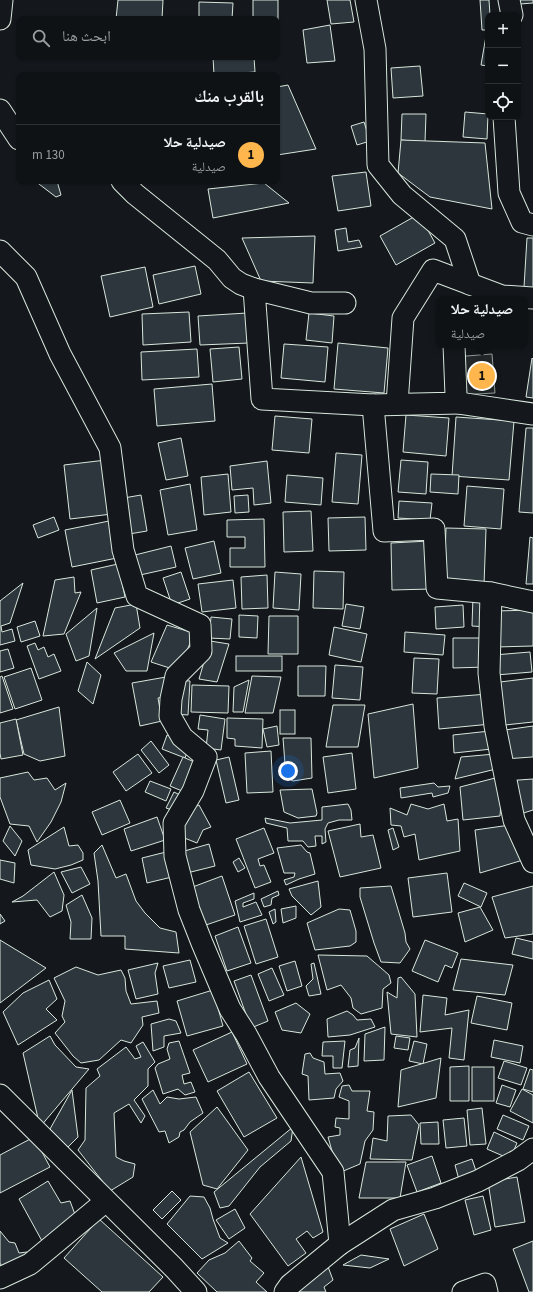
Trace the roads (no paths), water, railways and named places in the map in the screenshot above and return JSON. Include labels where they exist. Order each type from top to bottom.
[{"type":"street","points":[[0,19],[2,0]]},
{"type":"street","points":[[366,0],[375,49],[378,165],[402,195],[455,239],[470,284]]},
{"type":"street","points":[[509,0],[511,12]]},
{"type":"street","points":[[0,110],[16,134]]},
{"type":"street","points":[[504,120],[509,193],[522,222],[533,225]]},
{"type":"street","points":[[125,184],[135,194],[217,260],[232,278],[241,284],[254,289],[311,303],[345,303]]},
{"type":"street","points":[[0,251],[26,277],[60,354],[110,448],[123,550],[137,596],[200,625],[201,651],[176,676],[171,699],[170,716],[182,737],[206,757],[193,791],[174,822],[175,856],[189,910],[230,1009],[246,1034],[269,1077],[332,1172],[340,1244]]},
{"type":"street","points":[[397,404],[403,318],[433,270],[502,296]]},
{"type":"street","points":[[254,289],[262,399],[373,404],[459,403],[533,414]]},
{"type":"street","points":[[454,348],[456,395],[459,403]]},
{"type":"street","points":[[373,404],[384,531],[434,529],[438,588],[491,593],[533,602]]},
{"type":"street","points":[[491,593],[489,673],[496,726],[514,820],[533,862]]},
{"type":"street","points":[[505,770],[533,768]]},
{"type":"street","points":[[0,1095],[174,1268],[196,1292]]},
{"type":"street","points":[[285,1292],[290,1285],[340,1244],[393,1210],[435,1198],[478,1181],[518,1160],[533,1149]]},
{"type":"street","points":[[0,1278],[30,1264],[106,1201]]},
{"type":"street","points":[[462,1292],[485,1284],[487,1292]]},
{"type":"place","name":"صيدلية حلا","points":[[482,376]]}]
